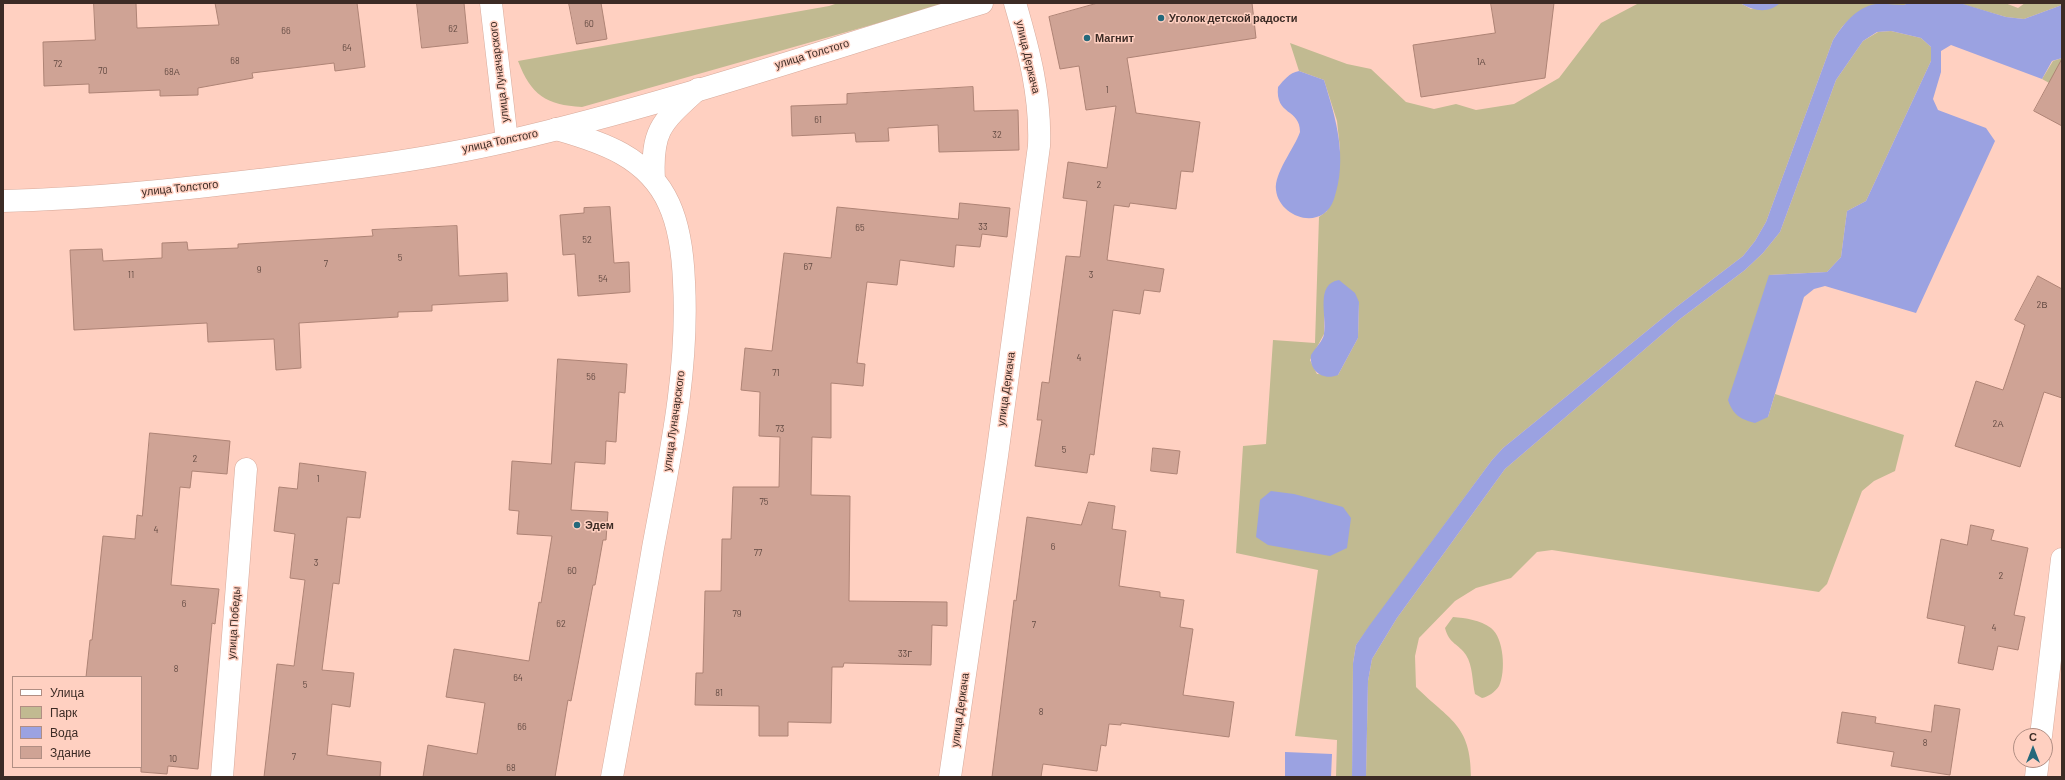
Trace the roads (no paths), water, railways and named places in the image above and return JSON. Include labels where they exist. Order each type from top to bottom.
[{"type":"street","name":"улица Луначарского","points":[[491,3],[507,141]]},
{"type":"street","name":"улица Толстого","points":[[3,201],[101,196],[329,172],[411,160],[507,141],[630,110],[982,3]]},
{"type":"street","name":"улица Деркача","points":[[950,777],[998,448],[1039,146],[1040,127],[1035,78],[1015,3]]},
{"type":"street","points":[[654,180],[652,155],[655,140],[663,124],[698,89]]},
{"type":"street","name":"улица Луначарского","points":[[556,129],[610,146],[633,159],[654,180],[669,203],[676,224],[684,273],[686,326],[682,371],[671,451],[612,777]]},
{"type":"street","name":"улица Победы","points":[[222,777],[246,469]]},
{"type":"street","points":[[2042,728],[2062,559]]},
{"type":"water","points":[[1740,3],[1780,3],[1771,9],[1761,10],[1750,8]]},
{"type":"water","points":[[1908,3],[1963,4],[2006,17],[2024,19],[2062,5],[2062,58],[2052,61],[2042,79],[1951,45],[1941,51],[1941,72],[1933,99],[1938,110],[1986,128],[1995,141],[1916,313],[1825,286],[1814,289],[1804,297],[1768,417],[1755,423],[1741,418],[1732,409],[1728,400],[1769,275],[1827,272],[1841,257],[1847,211],[1866,201],[1931,61],[1931,47],[1921,38],[1891,31],[1877,32],[1863,41],[1836,80],[1780,232],[1763,253],[1745,270],[1680,319],[1505,469],[1397,618],[1372,659],[1368,681],[1366,777],[1352,777],[1353,663],[1356,645],[1369,626],[1492,460],[1503,448],[1675,308],[1743,256],[1755,241],[1766,222],[1833,40],[1841,28],[1862,9],[1876,4],[1904,5]]},
{"type":"water","points":[[1299,71],[1324,80],[1333,109],[1339,139],[1340,169],[1334,199],[1328,209],[1321,215],[1312,218],[1293,214],[1285,208],[1279,200],[1276,190],[1278,176],[1300,132],[1299,124],[1296,119],[1280,103],[1278,87],[1290,75]]},
{"type":"water","points":[[1339,280],[1355,293],[1359,302],[1358,338],[1338,375],[1327,377],[1322,376],[1312,366],[1311,355],[1321,342],[1324,334],[1324,294],[1327,287]]},
{"type":"water","points":[[1271,491],[1294,494],[1343,507],[1351,518],[1347,548],[1330,556],[1268,545],[1256,537],[1260,500]]},
{"type":"water","points":[[1285,752],[1332,754],[1331,777],[1285,777]]},
{"type":"place","name":"Уголок детской радости","points":[[1161,18]]},
{"type":"place","name":"Магнит","points":[[1087,38]]},
{"type":"place","name":"Эдем","points":[[577,525]]}]
